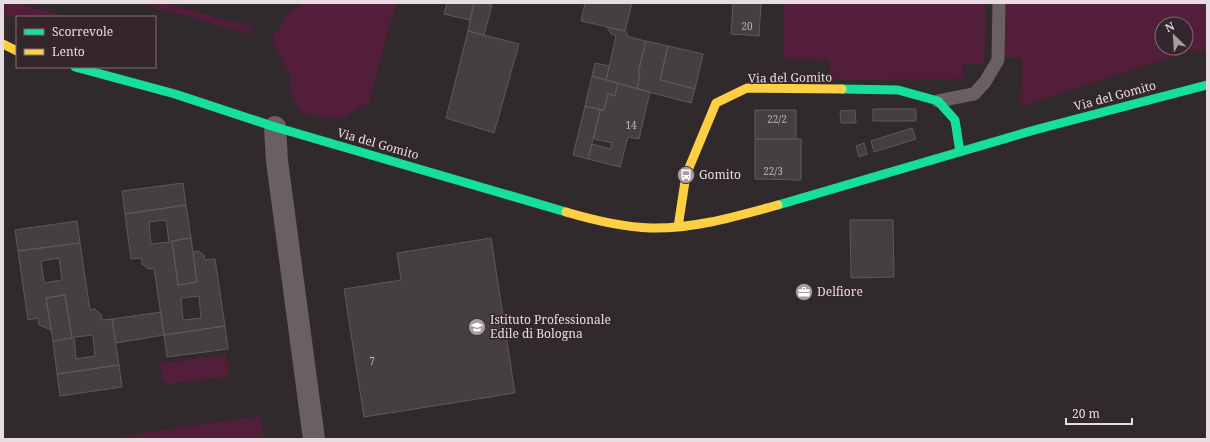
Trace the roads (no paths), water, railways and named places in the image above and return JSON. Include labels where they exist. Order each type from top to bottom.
[{"type":"street","points":[[3,44],[13,54]]},
{"type":"street","name":"Via del Gomito","points":[[79,68],[123,79],[207,104],[275,127],[578,216],[624,225],[651,228],[678,227],[718,221],[1005,138],[1131,103],[1207,85]]},
{"type":"street","name":"Via del Gomito","points":[[678,227],[686,175],[716,103],[747,88],[898,90],[938,101]]},
{"type":"street","points":[[938,101],[955,120],[960,152]]},
{"type":"street","points":[[275,127],[277,161],[314,439]]},
{"type":"lane","points":[[938,101],[974,94],[985,82],[998,60],[999,3]]},
{"type":"place","name":"Gomito","points":[[686,175]]},
{"type":"place","name":"Delfiore","points":[[804,292]]},
{"type":"place","name":"Istituto Professionale Edile di Bologna","points":[[477,327]]}]
